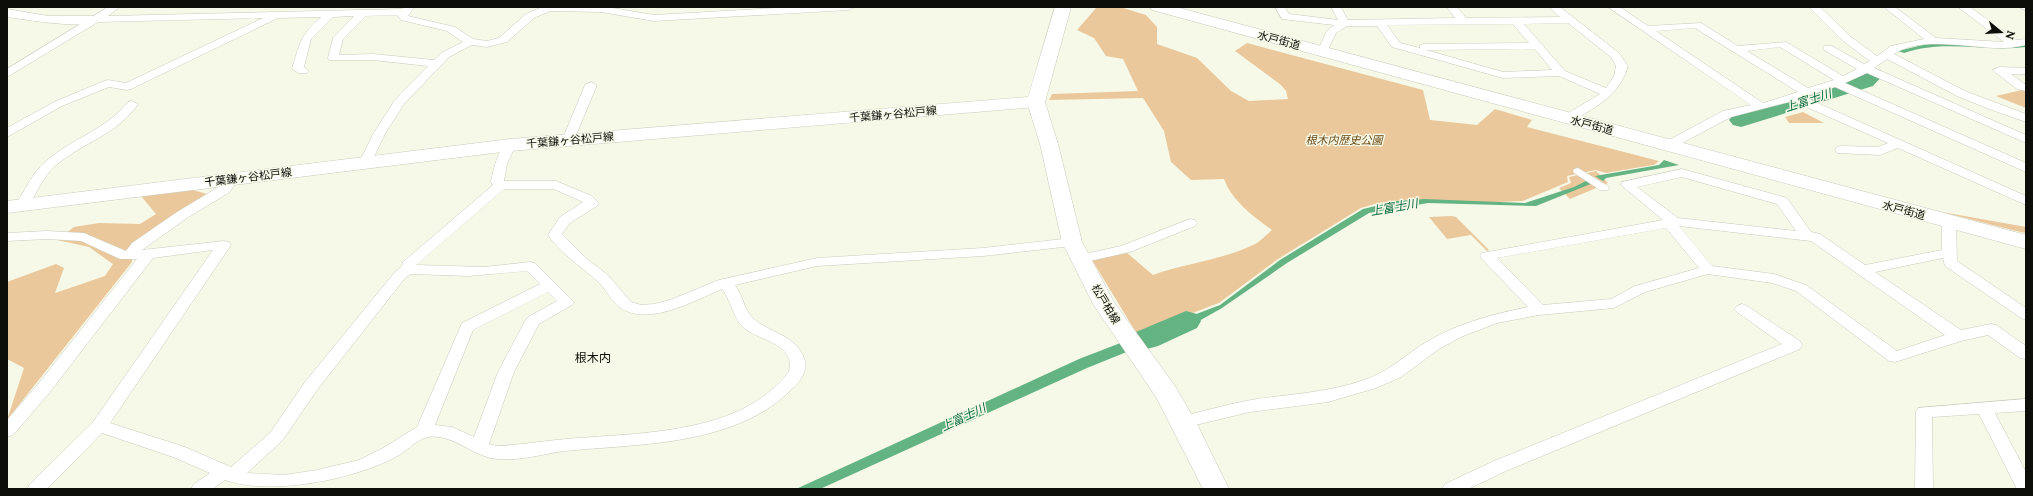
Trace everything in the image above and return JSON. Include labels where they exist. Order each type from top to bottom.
[{"type":"main road","points":[[1036,102],[1063,7]]},
{"type":"main road","name":"水戸街道","points":[[1158,7],[1567,119],[2026,242]]},
{"type":"main road","name":"千葉鎌ヶ谷松戸線","points":[[14,206],[568,140],[1036,102]]},
{"type":"main road","name":"松戸柏線","points":[[1036,102],[1049,144],[1077,250],[1104,304],[1151,369],[1183,422],[1216,489]]},
{"type":"street","points":[[8,73],[115,7]]},
{"type":"street","points":[[209,16],[220,7]]},
{"type":"street","points":[[407,10],[402,15],[405,18],[430,22],[446,27],[470,42],[487,44],[503,40],[513,33],[530,16],[548,8],[585,8],[648,12],[677,17],[849,7]]},
{"type":"street","points":[[1280,7],[1286,17],[1345,23],[1572,20]]},
{"type":"street","points":[[1336,7],[1345,23]]},
{"type":"street","points":[[1452,7],[1463,22]]},
{"type":"street","points":[[1554,7],[1572,20],[1621,62],[1622,72],[1615,86],[1598,102],[1567,119]]},
{"type":"street","points":[[1613,7],[1761,107]]},
{"type":"street","points":[[1814,7],[1847,39],[1881,57],[1899,59],[1939,82],[1978,101],[2026,118]]},
{"type":"street","points":[[1889,7],[1933,41]]},
{"type":"street","points":[[1963,7],[2014,44]]},
{"type":"street","points":[[9,15],[48,20],[94,20],[278,15],[311,10],[332,13],[364,13],[407,10]]},
{"type":"street","points":[[303,71],[298,69],[303,53],[303,47],[307,38],[332,13]]},
{"type":"street","points":[[364,13],[338,38],[333,58],[374,57],[436,63]]},
{"type":"street","points":[[7,133],[67,100],[108,83],[127,87],[278,15]]},
{"type":"street","points":[[1516,21],[1561,74]]},
{"type":"street","points":[[1322,52],[1332,31],[1345,23]]},
{"type":"street","points":[[1380,23],[1396,45],[1503,75],[1561,74],[1608,93]]},
{"type":"street","points":[[1647,30],[1697,25],[1808,93]]},
{"type":"street","points":[[1667,146],[1727,114],[1794,98],[1839,81],[1865,69],[1881,57],[1908,44],[1933,41],[1998,45],[2026,42]]},
{"type":"street","points":[[365,163],[393,109],[436,63],[452,50],[470,42]]},
{"type":"street","points":[[1736,49],[1782,44],[1855,91],[2026,168]]},
{"type":"street","points":[[1408,48],[1537,46]]},
{"type":"street","points":[[1828,48],[1865,69],[1887,76],[2026,139]]},
{"type":"street","points":[[2026,71],[1999,70],[2021,88],[2026,88]]},
{"type":"street","points":[[568,140],[591,85]]},
{"type":"street","points":[[1794,98],[2026,201]]},
{"type":"street","points":[[14,206],[49,165],[86,140],[112,126],[132,104]]},
{"type":"street","points":[[1841,150],[1880,151],[1897,144]]},
{"type":"street","points":[[501,185],[497,182],[498,172],[510,146]]},
{"type":"street","points":[[1578,171],[1604,188]]},
{"type":"street","points":[[1708,270],[1672,222],[1627,185],[1682,173],[1696,176],[1782,201],[1807,236]]},
{"type":"street","points":[[7,431],[48,386],[126,280],[140,254],[137,246],[182,215],[224,190],[231,180]]},
{"type":"street","points":[[200,489],[228,474],[276,438],[311,386],[400,275],[408,269],[408,265],[439,236],[462,219],[501,185],[556,185],[587,199],[592,203],[572,215],[558,227],[555,235],[582,262],[603,278],[626,305],[640,310],[655,309],[675,303],[724,283],[816,262],[983,252],[1125,249],[1190,223]]},
{"type":"street","points":[[1539,310],[1487,256],[1672,222],[1815,237],[1958,336]]},
{"type":"street","points":[[1949,222],[1948,253],[1950,263],[2026,315]]},
{"type":"street","points":[[7,237],[47,235],[84,237],[125,256],[165,250],[224,245],[100,426],[36,489]]},
{"type":"street","points":[[1863,270],[1948,253]]},
{"type":"street","points":[[408,269],[482,272],[504,271],[530,266],[567,302],[533,322],[506,372],[479,447]]},
{"type":"street","points":[[1183,422],[1250,406],[1328,396],[1370,384],[1395,372],[1433,345],[1456,333],[1494,319],[1539,310],[1614,303],[1640,289],[1708,270],[1774,279],[1801,288],[1895,357],[1958,336],[1991,328],[2026,354]]},
{"type":"street","points":[[424,431],[451,433],[479,447],[497,452],[509,452],[565,445],[656,438],[701,429],[741,416],[759,408],[778,394],[791,381],[798,369],[798,362],[792,350],[783,342],[748,323],[736,303],[731,289],[724,283]]},
{"type":"street","points":[[100,426],[179,452],[228,474],[255,481],[284,482],[351,469],[389,453],[424,431],[467,327],[550,285]]},
{"type":"street","points":[[1451,489],[1500,466],[1794,344],[1742,309]]},
{"type":"street","points":[[1924,489],[1924,412],[2026,405]]},
{"type":"street","points":[[1984,408],[2026,489]]},
{"type":"green space","name":"根木内歴史公園","points":[[1097,7],[1120,7],[1146,15],[1157,27],[1157,44],[1197,58],[1231,91],[1249,101],[1288,99],[1286,91],[1281,85],[1235,51],[1247,43],[1423,90],[1430,120],[1477,125],[1495,109],[1532,120],[1527,127],[1659,161],[1654,165],[1606,173],[1596,170],[1567,176],[1568,182],[1523,201],[1474,203],[1413,199],[1378,203],[1361,208],[1278,259],[1219,303],[1137,334],[1092,260],[1126,252],[1153,275],[1230,254],[1257,243],[1272,230],[1244,208],[1232,194],[1224,179],[1191,180],[1171,162],[1164,131],[1143,98],[1049,100],[1052,94],[1138,91],[1123,59],[1106,56],[1094,38],[1077,30]]},
{"type":"green space","points":[[2026,90],[2026,108],[1996,96]]},
{"type":"green space","points":[[1803,112],[1824,123],[1789,123],[1785,117]]},
{"type":"green space","points":[[1596,171],[1608,183],[1570,199],[1559,188],[1571,183],[1569,177]]},
{"type":"green space","points":[[193,190],[207,194],[133,244],[132,262],[7,420],[24,368],[7,359],[7,282],[56,264],[64,268],[55,293],[105,276],[113,264],[89,247],[57,240],[74,227],[99,223],[140,224],[156,214],[141,196]]},
{"type":"green space","points":[[1942,212],[2026,227],[2026,233],[2016,231]]},
{"type":"green space","points":[[1429,217],[1456,217],[1489,250],[1487,251],[1471,235],[1447,239]]},
{"type":"water","points":[[1931,43],[2026,45],[2026,47],[1995,48],[1949,46],[1919,49],[1904,53],[1898,51]]},
{"type":"water","points":[[1870,72],[1883,77],[1860,88],[1848,83]]},
{"type":"water","points":[[1840,86],[1851,91],[1817,102],[1807,98]]},
{"type":"water","points":[[1796,101],[1805,106],[1748,122],[1739,117]]},
{"type":"water","points":[[1664,160],[1679,165],[1606,178],[1603,181],[1595,176],[1659,165]]},
{"type":"water","points":[[1588,180],[1593,183],[1536,206],[1428,203],[1369,213],[1287,263],[1222,308],[1199,321],[1196,327],[1155,342],[1149,332],[1220,305],[1280,260],[1363,209],[1397,201],[1424,199],[1525,203],[1574,187]]},
{"type":"water","points":[[1123,342],[1129,351],[1087,368],[820,489],[796,489],[1079,359]]},
{"type":"waterway","name":"上富士川","points":[[1741,120],[1865,81],[1872,75]]},
{"type":"waterway","name":"上富士川","points":[[1147,339],[1186,321]]},
{"type":"district","name":"根木内","points":[[593,357]]}]
